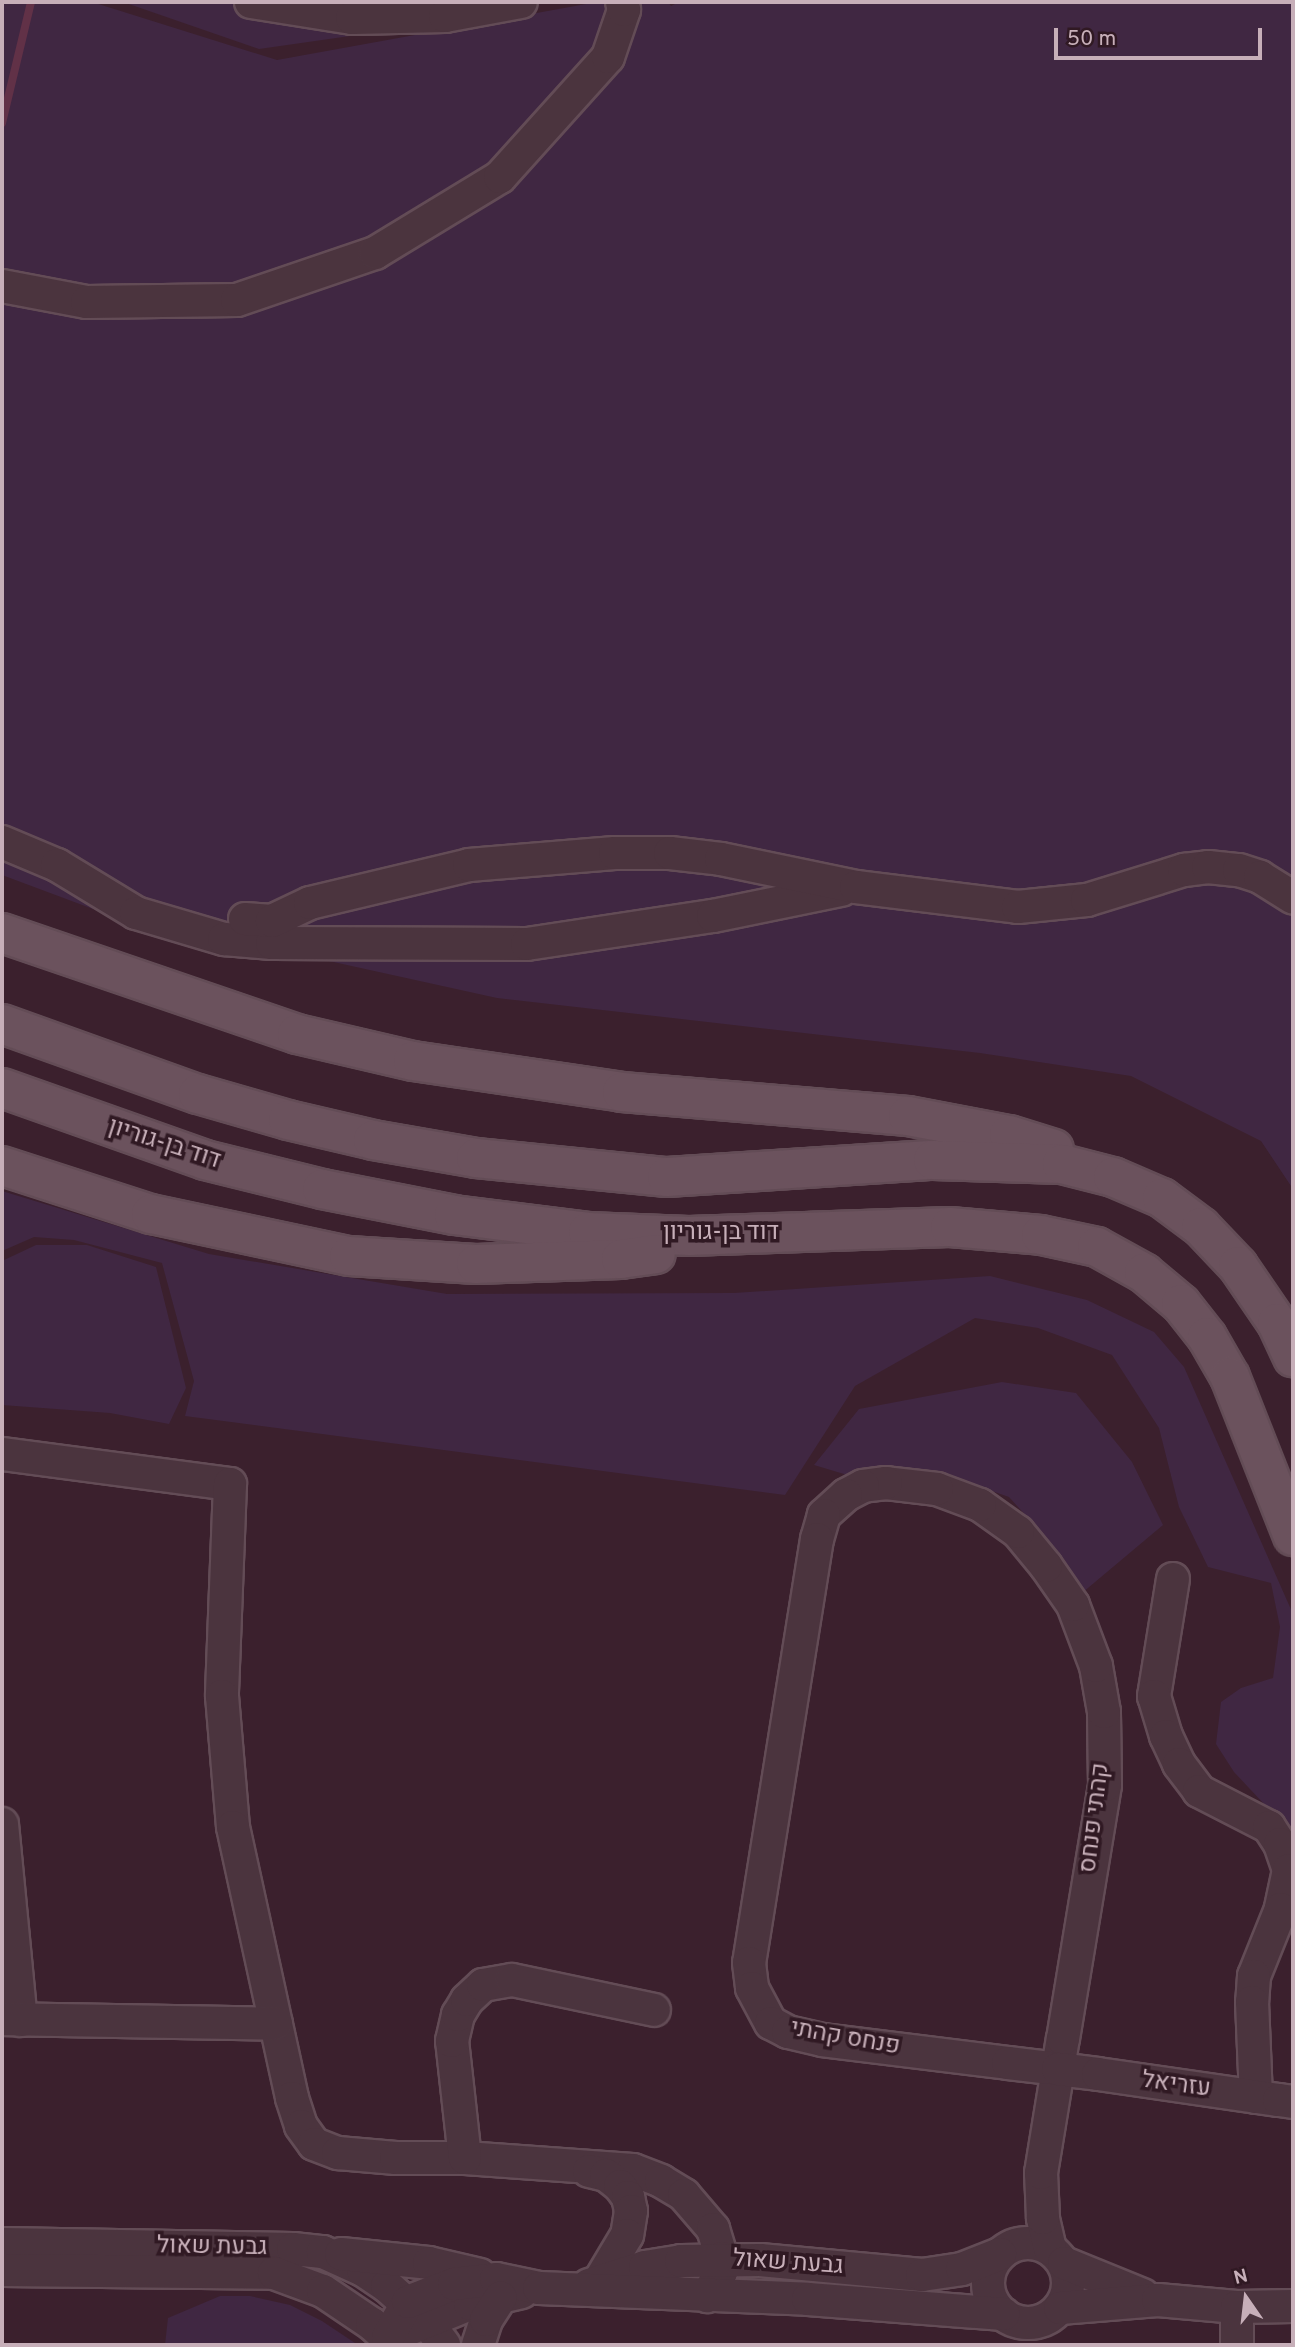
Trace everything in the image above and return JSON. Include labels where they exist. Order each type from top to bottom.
[{"type":"main road","points":[[2,933],[103,970],[296,1034],[413,1061],[552,1084],[958,1124],[1058,1150],[1107,1170],[1162,1198],[1201,1227],[1238,1266],[1277,1323],[1293,1357]]},
{"type":"main road","points":[[2,1024],[198,1094],[288,1120],[373,1140],[476,1158],[667,1177],[933,1160],[1025,1161],[1062,1164],[1113,1177],[1162,1198]]},
{"type":"main road","name":"דוד בן-גוריון","points":[[2,1088],[205,1160],[322,1189],[454,1215],[588,1232],[689,1236],[950,1227],[1041,1235],[1097,1247],[1144,1273],[1181,1304],[1207,1337],[1230,1377],[1293,1536]]},
{"type":"main road","points":[[2,1167],[151,1214],[349,1256],[475,1264],[621,1259],[796,1234]]},
{"type":"street","points":[[251,2],[352,18],[444,16],[521,2]]},
{"type":"street","points":[[2,286],[87,302],[237,300],[375,253],[500,177],[608,57],[624,10],[622,2]]},
{"type":"street","points":[[2,842],[57,865],[136,914],[224,939],[272,943],[527,944],[713,916],[856,887]]},
{"type":"street","points":[[245,919],[272,921],[310,903],[469,865],[560,855],[670,853],[721,859],[856,887],[962,901],[1041,906],[1087,900],[1184,870],[1208,867],[1239,870],[1260,877],[1293,898]]},
{"type":"street","points":[[2,1454],[230,1484],[222,1696],[233,1827],[292,2098],[301,2126],[314,2144],[338,2153],[384,2157],[465,2158],[633,2170],[661,2181],[684,2195],[713,2229],[722,2258],[721,2272],[707,2296]]},
{"type":"street","name":"קהתי פנחס","points":[[777,1786],[817,1539],[824,1516],[846,1495],[863,1486],[886,1483],[937,1489],[980,1504],[1018,1532],[1073,1605],[1096,1666],[1104,1712],[1105,1785],[1058,2069]]},
{"type":"street","points":[[1173,1579],[1154,1696],[1166,1737],[1179,1763],[1199,1791],[1269,1827],[1280,1844],[1289,1870],[1281,1909],[1254,1976],[1252,2002],[1256,2097]]},
{"type":"street","name":"פנחס קהתי","points":[[777,1786],[749,1963],[752,1988],[771,2023],[788,2032],[822,2040],[1058,2069]]},
{"type":"street","points":[[2,1824],[11,2020],[276,2024]]},
{"type":"street","points":[[465,2158],[452,2041],[458,2015],[467,2000],[483,1985],[512,1980],[654,2010]]},
{"type":"street","points":[[1041,2173],[1043,2218],[1069,2286],[1060,2308],[1052,2316],[1021,2328],[992,2301],[987,2284],[990,2268],[1027,2214],[1041,2173],[1058,2069]]},
{"type":"street","name":"עזריאל","points":[[1058,2069],[1293,2102]]},
{"type":"street","points":[[572,2167],[606,2175],[620,2186],[628,2197],[630,2223],[627,2235],[588,2286]]},
{"type":"street","points":[[1004,2251],[1030,2242],[1095,2278],[1158,2300]]},
{"type":"street","name":"גבעת שאול","points":[[2,2244],[279,2248],[323,2252],[363,2270],[426,2323]]},
{"type":"street","name":"גבעת שאול","points":[[588,2286],[645,2267],[722,2258],[922,2275],[945,2273],[972,2266],[1004,2251]]},
{"type":"street","points":[[323,2252],[429,2263],[499,2288],[478,2345]]},
{"type":"street","points":[[808,2299],[809,2290],[821,2277],[846,2268]]},
{"type":"street","name":"גבעת שאול","points":[[2,2270],[274,2273],[323,2291],[352,2309],[392,2341],[499,2288],[588,2286],[707,2296],[808,2299],[1021,2328]]},
{"type":"street","points":[[1060,2308],[1158,2300],[1237,2306],[1293,2306]]},
{"type":"street","points":[[1237,2306],[1237,2345]]},
{"type":"shaded area","points":[[2,2],[92,2],[277,60],[597,2],[668,2],[671,6],[679,2],[1293,2],[1293,1189],[1261,1141],[1131,1076],[980,1053],[497,998],[93,909],[2,875]]},
{"type":"shaded area","points":[[123,2],[549,2],[455,21],[259,49]]},
{"type":"shaded area","points":[[2,1191],[209,1254],[447,1294],[734,1293],[990,1276],[1087,1300],[1154,1332],[1184,1367],[1293,1614],[1293,1860],[1278,1819],[1234,1772],[1216,1744],[1221,1702],[1241,1688],[1273,1678],[1280,1627],[1271,1583],[1208,1567],[1179,1507],[1159,1428],[1112,1355],[1038,1328],[975,1318],[855,1386],[785,1495],[185,1416],[194,1381],[162,1263],[74,1240],[34,1237],[2,1251]]},
{"type":"shaded area","points":[[36,1245],[87,1245],[156,1267],[186,1388],[169,1424],[110,1413],[2,1405],[2,1261]]},
{"type":"shaded area","points":[[1002,1382],[1076,1393],[1132,1462],[1163,1525],[1082,1593],[1047,1539],[1009,1497],[966,1482],[897,1468],[854,1477],[814,1465],[859,1409]]},
{"type":"shaded area","points":[[220,2296],[250,2296],[290,2305],[322,2321],[358,2345],[165,2345],[168,2318]]},
{"type":"waterway","points":[[2,123],[31,2]]}]
